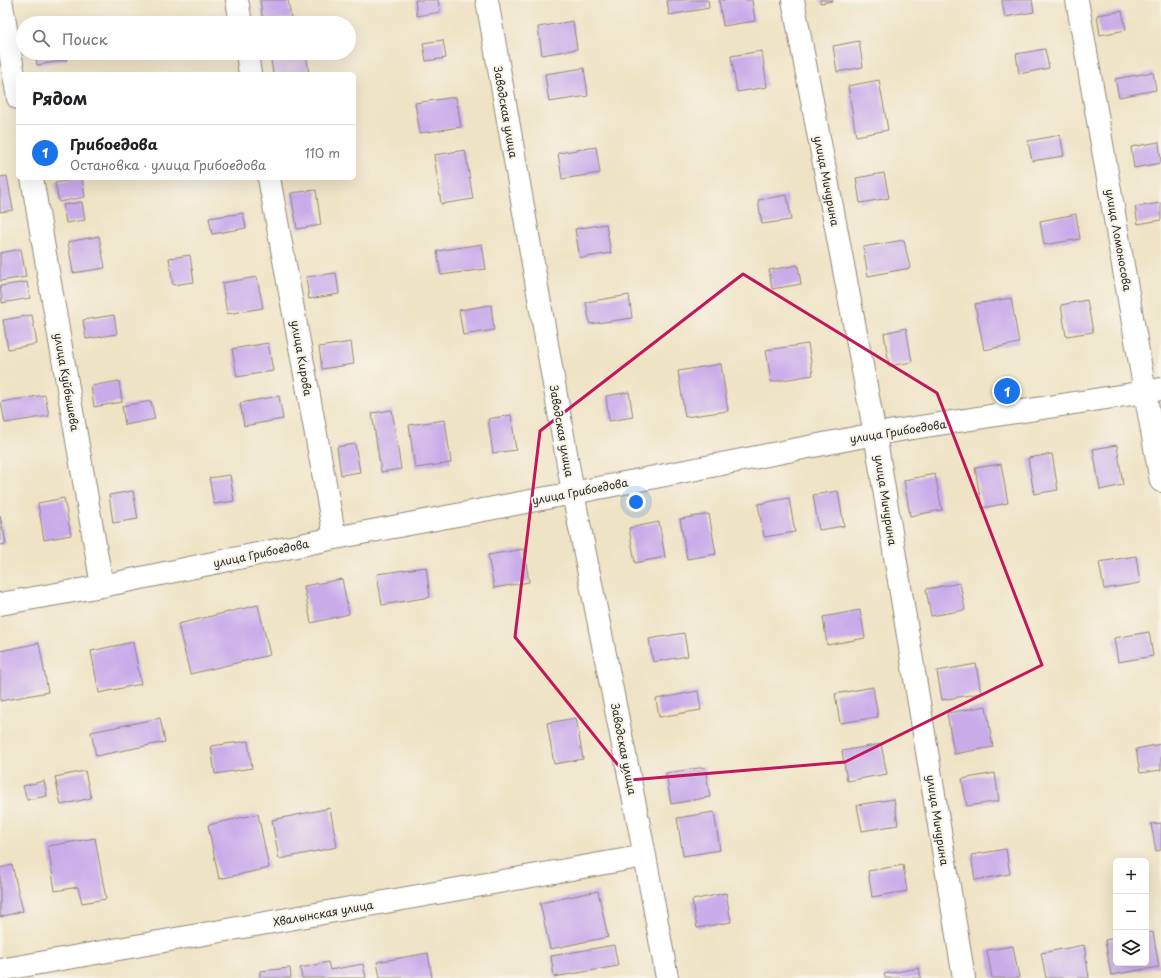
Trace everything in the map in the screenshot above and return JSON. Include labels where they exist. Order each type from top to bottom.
[{"type":"street","points":[[1,0],[16,86]]},
{"type":"street","points":[[237,0],[240,16]]},
{"type":"street","name":"Заводская улица","points":[[487,0],[573,493],[645,856],[667,978]]},
{"type":"street","name":"улица Мичурина","points":[[793,0],[875,434],[964,978]]},
{"type":"street","name":"улица Ломоносова","points":[[1077,0],[1153,390],[1161,481]]},
{"type":"street","points":[[248,60],[250,72]]},
{"type":"street","name":"улица Куйбышева","points":[[32,180],[102,586]]},
{"type":"street","name":"улица Кирова","points":[[269,180],[335,538]]},
{"type":"street","name":"улица Грибоедова","points":[[0,604],[102,586],[335,538],[875,434],[1153,390]]},
{"type":"street","name":"Хвалынская улица","points":[[0,970],[645,856]]},
{"type":"highlighted area","points":[[743,274],[937,393],[1042,665],[845,762],[630,780],[515,637],[540,431]]},
{"type":"building","points":[[260,0],[288,0],[291,16],[262,16]]},
{"type":"building","points":[[415,0],[438,0],[440,12],[417,16]]},
{"type":"building","points":[[667,0],[708,0],[709,8],[669,15]]},
{"type":"building","points":[[719,0],[752,0],[755,21],[723,26]]},
{"type":"building","points":[[820,0],[833,0],[833,1],[820,3]]},
{"type":"building","points":[[1002,0],[1032,0],[1034,12],[1005,17]]},
{"type":"building","points":[[1122,11],[1126,30],[1100,35],[1097,15]]},
{"type":"building","points":[[573,21],[577,49],[542,55],[538,27]]},
{"type":"building","points":[[443,40],[446,58],[426,61],[423,43]]},
{"type":"building","points":[[859,41],[863,67],[837,72],[833,46]]},
{"type":"building","points":[[1045,49],[1049,68],[1019,74],[1016,54]]},
{"type":"building","points":[[762,51],[767,87],[737,92],[731,56]]},
{"type":"building","points":[[36,60],[67,60],[37,65]]},
{"type":"building","points":[[271,60],[307,60],[309,72],[273,72]]},
{"type":"building","points":[[584,68],[588,96],[549,102],[545,74]]},
{"type":"building","points":[[1153,72],[1156,90],[1119,97],[1115,79]]},
{"type":"building","points":[[879,80],[888,130],[856,136],[848,86]]},
{"type":"building","points":[[456,97],[461,127],[420,133],[415,103]]},
{"type":"building","points":[[1060,135],[1064,156],[1032,161],[1028,141]]},
{"type":"building","points":[[1159,142],[1161,163],[1134,168],[1131,147]]},
{"type":"building","points":[[596,147],[600,173],[562,179],[558,153]]},
{"type":"building","points":[[465,150],[473,199],[441,204],[434,155]]},
{"type":"building","points":[[884,173],[889,198],[860,203],[856,178]]},
{"type":"building","points":[[7,176],[13,210],[0,212],[0,177]]},
{"type":"building","points":[[71,180],[82,180],[85,197],[59,202],[55,183]]},
{"type":"building","points":[[316,190],[321,225],[297,229],[291,193]]},
{"type":"building","points":[[787,195],[791,220],[762,224],[758,200]]},
{"type":"building","points":[[82,202],[85,220],[66,223],[63,205]]},
{"type":"building","points":[[1161,203],[1161,220],[1138,224],[1135,207]]},
{"type":"building","points":[[243,213],[246,228],[212,234],[209,218]]},
{"type":"building","points":[[1076,214],[1080,239],[1044,245],[1040,221]]},
{"type":"building","points":[[606,224],[611,253],[580,258],[575,229]]},
{"type":"building","points":[[99,236],[105,268],[73,273],[68,242]]},
{"type":"building","points":[[904,240],[910,268],[868,276],[863,247]]},
{"type":"building","points":[[482,244],[486,269],[441,275],[437,251]]},
{"type":"building","points":[[21,249],[26,277],[0,281],[0,253]]},
{"type":"building","points":[[190,255],[194,282],[173,285],[169,258]]},
{"type":"building","points":[[798,265],[801,284],[772,289],[769,270]]},
{"type":"building","points":[[336,273],[339,294],[309,299],[306,277]]},
{"type":"building","points":[[257,277],[263,308],[227,314],[222,283]]},
{"type":"building","points":[[27,282],[30,298],[2,303],[0,286]]},
{"type":"building","points":[[629,295],[632,318],[590,324],[586,302]]},
{"type":"building","points":[[1011,298],[1019,343],[984,350],[975,304]]},
{"type":"building","points":[[1087,300],[1093,332],[1066,336],[1061,305]]},
{"type":"building","points":[[491,305],[494,330],[463,335],[459,310]]},
{"type":"building","points":[[32,315],[37,344],[8,349],[3,320]]},
{"type":"building","points":[[114,315],[117,334],[86,339],[83,320]]},
{"type":"building","points":[[906,328],[912,362],[889,366],[884,333]]},
{"type":"building","points":[[351,342],[354,364],[322,369],[319,347]]},
{"type":"building","points":[[268,343],[273,371],[237,377],[232,349]]},
{"type":"building","points":[[808,344],[813,375],[771,382],[766,350]]},
{"type":"building","points":[[721,364],[728,411],[685,417],[678,371]]},
{"type":"building","points":[[119,381],[122,402],[94,407],[91,386]]},
{"type":"building","points":[[629,392],[633,417],[609,421],[606,396]]},
{"type":"building","points":[[45,395],[49,416],[5,423],[1,402]]},
{"type":"building","points":[[279,396],[283,419],[244,426],[240,403]]},
{"type":"building","points":[[151,401],[155,419],[125,425],[122,406]]},
{"type":"building","points":[[392,410],[401,469],[381,472],[372,413]]},
{"type":"building","points":[[511,415],[516,450],[493,453],[488,419]]},
{"type":"building","points":[[445,420],[451,463],[415,468],[409,425]]},
{"type":"building","points":[[355,444],[360,472],[341,475],[337,447]]},
{"type":"building","points":[[1117,445],[1123,485],[1100,490],[1093,449]]},
{"type":"building","points":[[1052,454],[1058,490],[1034,494],[1028,458]]},
{"type":"building","points":[[1001,464],[1008,503],[982,508],[975,468]]},
{"type":"building","points":[[935,474],[942,510],[910,516],[904,480]]},
{"type":"building","points":[[230,475],[234,501],[214,504],[209,478]]},
{"type":"building","points":[[133,491],[138,519],[113,523],[109,495]]},
{"type":"building","points":[[838,491],[844,526],[819,530],[813,495]]},
{"type":"building","points":[[64,498],[71,535],[44,540],[38,503]]},
{"type":"building","points":[[789,498],[795,532],[764,537],[758,504]]},
{"type":"building","points":[[709,514],[716,554],[687,559],[680,519]]},
{"type":"building","points":[[0,516],[6,544],[0,545]]},
{"type":"building","points":[[659,522],[665,557],[635,563],[629,528]]},
{"type":"building","points":[[524,549],[529,582],[494,588],[488,555]]},
{"type":"building","points":[[1136,556],[1140,583],[1104,589],[1099,562]]},
{"type":"building","points":[[426,567],[430,597],[382,605],[377,574]]},
{"type":"building","points":[[342,579],[349,614],[311,623],[304,586]]},
{"type":"building","points":[[960,583],[965,610],[931,616],[926,589]]},
{"type":"building","points":[[258,605],[270,655],[190,674],[178,624]]},
{"type":"building","points":[[860,610],[865,638],[827,645],[823,617]]},
{"type":"building","points":[[1149,632],[1153,656],[1118,662],[1114,638]]},
{"type":"building","points":[[684,633],[688,656],[653,662],[649,639]]},
{"type":"building","points":[[133,642],[141,684],[99,693],[91,651]]},
{"type":"building","points":[[39,643],[48,692],[0,701],[0,651]]},
{"type":"building","points":[[976,664],[981,693],[942,700],[937,671]]},
{"type":"building","points":[[873,687],[878,717],[840,723],[835,694]]},
{"type":"building","points":[[698,691],[701,710],[659,717],[656,699]]},
{"type":"building","points":[[986,706],[993,747],[954,754],[947,713]]},
{"type":"building","points":[[160,718],[165,742],[96,756],[91,732]]},
{"type":"building","points":[[576,718],[583,759],[554,764],[547,723]]},
{"type":"building","points":[[248,741],[252,768],[215,774],[211,746]]},
{"type":"building","points":[[881,744],[887,774],[847,781],[842,751]]},
{"type":"building","points":[[1161,744],[1161,770],[1140,773],[1136,749]]},
{"type":"building","points":[[705,767],[710,797],[671,804],[666,773]]},
{"type":"building","points":[[85,771],[91,798],[61,805],[55,777]]},
{"type":"building","points":[[995,773],[999,801],[967,806],[962,779]]},
{"type":"building","points":[[44,781],[47,796],[27,800],[23,786]]},
{"type":"building","points":[[894,799],[898,825],[862,831],[857,805]]},
{"type":"building","points":[[330,808],[337,847],[279,859],[272,820]]},
{"type":"building","points":[[714,812],[720,850],[683,856],[677,818]]},
{"type":"building","points":[[258,814],[269,868],[219,879],[208,825]]},
{"type":"building","points":[[1161,823],[1161,850],[1156,851],[1151,824]]},
{"type":"building","points":[[95,838],[106,899],[82,903],[78,887],[55,891],[48,846]]},
{"type":"building","points":[[1006,849],[1010,874],[975,880],[971,855]]},
{"type":"building","points":[[12,865],[23,911],[0,917],[0,868]]},
{"type":"building","points":[[903,865],[907,891],[872,897],[868,871]]},
{"type":"building","points":[[598,891],[608,937],[550,949],[540,903]]},
{"type":"building","points":[[726,893],[731,922],[697,928],[692,900]]},
{"type":"building","points":[[1153,932],[1159,967],[1111,975],[1105,940],[1113,939],[1113,966],[1149,966],[1149,933]]},
{"type":"building","points":[[614,945],[618,966],[554,977],[551,956]]},
{"type":"building","points":[[1084,945],[1089,978],[1046,978],[1041,953]]},
{"type":"building","points":[[1013,946],[1019,978],[992,978],[987,950]]},
{"type":"building","points":[[428,953],[432,978],[380,978],[377,962]]},
{"type":"building","points":[[328,962],[330,970],[363,964],[366,978],[302,978],[300,968]]},
{"type":"building","points":[[290,968],[291,978],[260,978],[260,971]]},
{"type":"building","points":[[919,968],[921,978],[885,978],[884,974]]},
{"type":"place","name":"Грибоедова","points":[[1007,391]]}]
